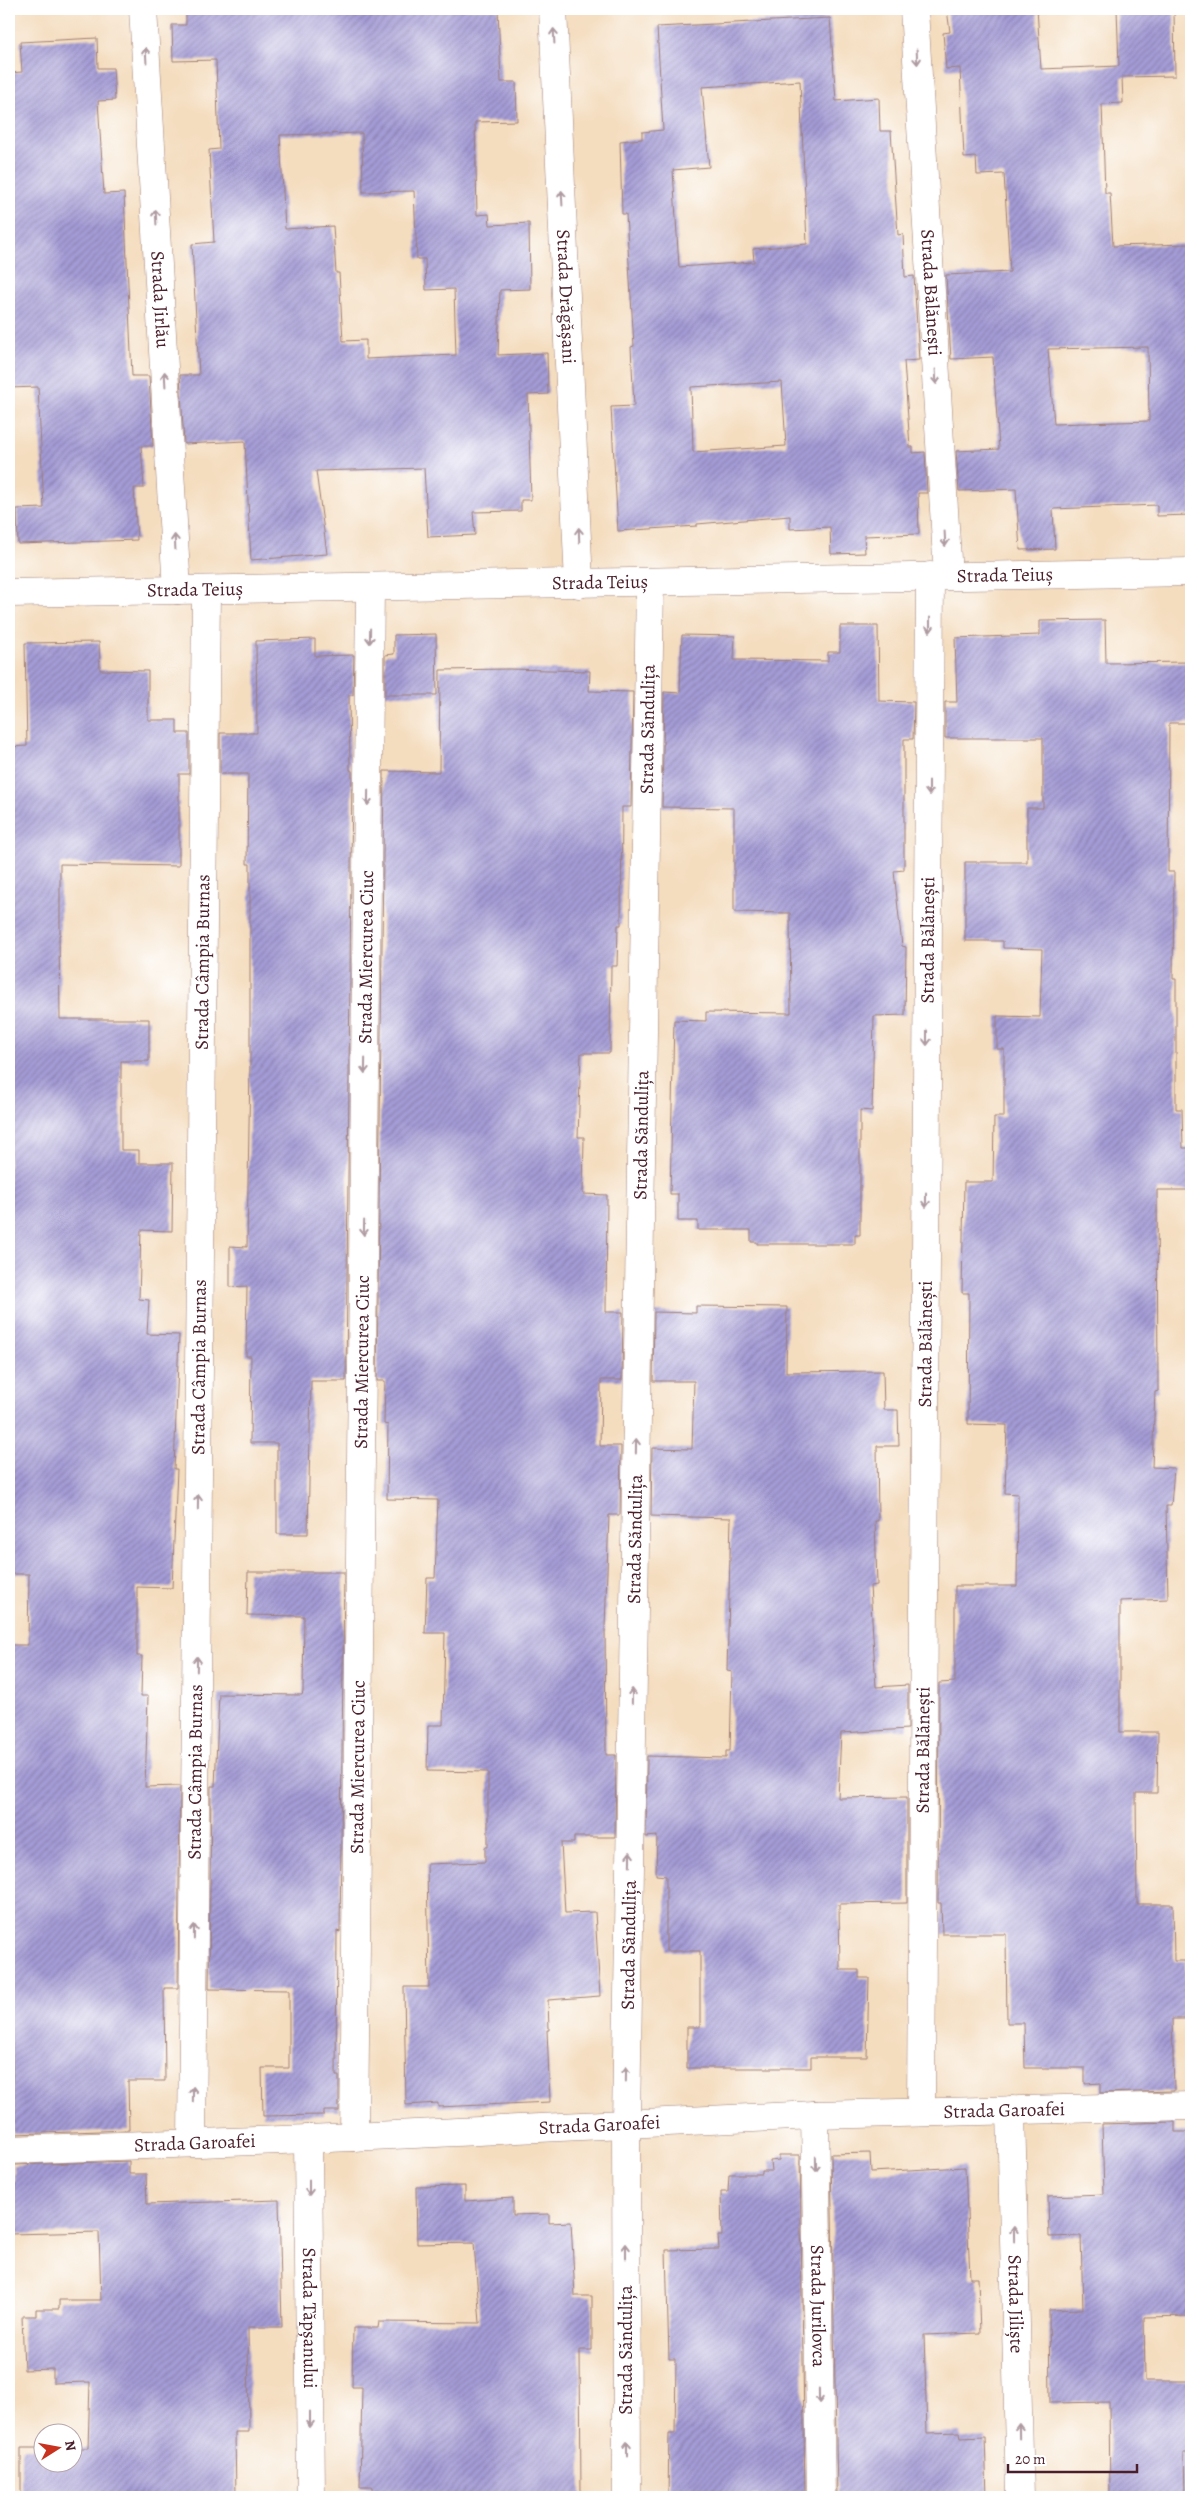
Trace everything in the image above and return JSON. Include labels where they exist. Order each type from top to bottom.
[{"type":"street","name":"Strada Jirlău","points":[[143,9],[177,590]]},
{"type":"street","name":"Strada Drăgășani","points":[[553,9],[579,584]]},
{"type":"street","name":"Strada Bălănești","points":[[914,9],[939,576],[921,2112]]},
{"type":"street","name":"Strada Teiuș","points":[[9,593],[1191,572]]},
{"type":"street","name":"Strada Săndulița","points":[[627,2497],[626,2122],[650,583]]},
{"type":"street","name":"Strada Miercurea Ciuc","points":[[354,2137],[370,587]]},
{"type":"street","name":"Strada Câmpia Burnas","points":[[192,2143],[206,590]]},
{"type":"street","name":"Strada Garoafei","points":[[9,2150],[354,2137],[626,2122],[815,2115],[1191,2106]]},
{"type":"street","name":"Strada Jiliște","points":[[1011,2110],[1020,2497]]},
{"type":"street","name":"Strada Jurilovca","points":[[815,2115],[821,2497]]},
{"type":"street","name":"Strada Tăpșanului","points":[[308,2139],[311,2497]]},
{"type":"building","points":[[186,9],[498,9],[501,82],[516,82],[517,121],[475,122],[477,215],[489,214],[490,225],[529,223],[530,289],[500,290],[498,355],[547,353],[548,394],[528,395],[531,500],[521,500],[521,511],[473,512],[475,535],[428,537],[424,468],[316,471],[327,554],[251,560],[245,441],[184,444],[180,375],[199,375],[192,244],[214,242],[209,150],[219,149],[216,60],[173,61],[172,25],[186,25]],"holes":[[[362,133],[363,192],[414,191],[417,259],[425,259],[426,290],[454,289],[456,355],[366,359],[366,340],[343,341],[339,273],[336,273],[333,226],[285,229],[280,135]]]},
{"type":"building","points":[[947,9],[1037,9],[1041,69],[1119,66],[1117,9],[1174,9],[1175,76],[1122,77],[1123,103],[1102,104],[1105,193],[1110,193],[1113,246],[1191,244],[1191,515],[1157,516],[1157,505],[1053,509],[1055,549],[1020,550],[1016,489],[959,491],[956,451],[999,449],[993,357],[951,359],[946,275],[1010,272],[1004,174],[977,175],[976,157],[964,158],[960,68],[946,69],[943,33],[950,32]],"holes":[[[1148,347],[1149,421],[1054,424],[1048,349]]]},
{"type":"building","points":[[830,18],[836,101],[879,98],[880,131],[891,131],[898,235],[903,234],[905,277],[914,276],[919,360],[904,361],[910,447],[913,447],[913,453],[925,452],[927,493],[918,493],[919,534],[864,536],[865,553],[831,554],[830,527],[790,529],[790,516],[697,524],[697,526],[618,531],[611,407],[634,406],[631,347],[634,346],[626,214],[622,214],[620,141],[642,139],[642,132],[663,130],[657,27]],"holes":[[[800,81],[807,244],[753,249],[754,262],[679,267],[673,170],[709,167],[702,87]],[[782,382],[786,446],[693,452],[691,387]]]},
{"type":"building","points":[[97,38],[98,68],[113,68],[115,100],[98,101],[104,194],[124,193],[132,376],[149,376],[153,446],[141,446],[144,488],[134,488],[137,540],[18,544],[17,509],[44,508],[38,387],[9,388],[9,73],[22,72],[20,42]]},
{"type":"building","points":[[1105,620],[1106,663],[1191,662],[1191,723],[1169,723],[1168,872],[1174,872],[1173,979],[1176,979],[1176,1109],[1182,1109],[1183,1148],[1191,1148],[1191,1190],[1157,1190],[1158,1391],[1155,1392],[1152,1467],[1174,1468],[1171,1506],[1166,1506],[1168,1599],[1120,1601],[1120,1732],[1158,1732],[1157,1793],[1136,1793],[1137,1904],[1173,1904],[1174,1961],[1185,1961],[1186,2019],[1172,2019],[1174,2091],[1101,2093],[1101,2083],[1085,2084],[1085,2068],[1025,2068],[1024,2023],[1007,2023],[1006,1934],[942,1934],[941,1903],[938,1903],[939,1683],[955,1682],[955,1586],[1017,1586],[1018,1494],[1005,1493],[1007,1425],[968,1424],[969,1293],[962,1293],[964,1182],[993,1182],[994,1117],[1004,1117],[1004,1049],[997,1049],[997,1016],[1040,1017],[1042,949],[1003,948],[1003,941],[965,941],[965,862],[1027,862],[1027,808],[1043,808],[1043,738],[945,738],[945,702],[957,702],[955,638],[1040,635],[1040,621]]},
{"type":"building","points":[[840,626],[878,626],[879,701],[914,702],[913,739],[904,739],[904,870],[894,871],[902,946],[906,947],[905,1015],[874,1016],[872,1111],[860,1110],[860,1235],[855,1235],[855,1244],[757,1244],[757,1242],[751,1242],[751,1230],[698,1230],[698,1221],[678,1221],[678,1194],[670,1194],[674,1020],[706,1021],[706,1012],[791,1013],[790,913],[734,912],[734,808],[662,807],[664,692],[680,693],[682,635],[735,636],[734,660],[828,661],[828,652],[840,652]]},
{"type":"building","points":[[436,634],[437,695],[385,695],[385,655],[394,654],[394,635]]},
{"type":"building","points":[[315,639],[315,656],[354,655],[353,695],[349,695],[350,770],[352,771],[346,1381],[311,1381],[308,1534],[277,1534],[277,1443],[250,1443],[251,1356],[246,1356],[247,1286],[230,1287],[230,1246],[247,1247],[250,1065],[250,864],[247,864],[248,774],[220,774],[220,733],[257,733],[256,641]]},
{"type":"building","points":[[99,642],[100,670],[148,671],[148,720],[177,720],[177,733],[189,733],[189,774],[179,774],[179,866],[60,864],[59,935],[60,1019],[149,1019],[149,1061],[121,1061],[121,1150],[139,1150],[139,1163],[173,1163],[172,1231],[141,1230],[139,1299],[149,1300],[147,1334],[179,1335],[174,1469],[177,1469],[172,1588],[137,1587],[137,1656],[142,1656],[141,1696],[148,1696],[145,1787],[180,1786],[178,1988],[164,1988],[165,2081],[128,2081],[129,2130],[13,2134],[12,2054],[9,2055],[9,1645],[28,1645],[29,1574],[9,1574],[9,747],[27,746],[25,643]]},
{"type":"building","points":[[440,670],[590,671],[589,691],[633,692],[631,807],[622,807],[621,925],[618,925],[617,966],[611,966],[610,1053],[581,1053],[578,1137],[584,1137],[583,1194],[607,1195],[606,1312],[623,1312],[622,1380],[601,1380],[600,1446],[621,1446],[620,1515],[609,1515],[605,1627],[606,1755],[616,1755],[615,1837],[574,1837],[574,1843],[561,1843],[565,1913],[595,1912],[600,1996],[548,2000],[549,2030],[547,2030],[550,2102],[438,2107],[438,2103],[406,2105],[404,1987],[429,1987],[427,1864],[485,1862],[485,1847],[488,1847],[488,1772],[427,1771],[428,1725],[443,1725],[445,1633],[425,1633],[427,1578],[435,1578],[438,1500],[387,1499],[388,1425],[384,1424],[385,1381],[377,1381],[384,771],[439,772]]},
{"type":"building","points":[[696,1306],[787,1307],[786,1372],[883,1371],[884,1410],[898,1410],[899,1446],[877,1446],[878,1521],[875,1521],[877,1585],[870,1586],[876,1687],[908,1685],[908,1729],[841,1733],[838,1798],[907,1797],[907,1903],[839,1904],[840,1970],[859,1970],[859,1978],[869,1978],[867,2057],[811,2057],[811,2068],[687,2068],[687,2027],[700,2027],[700,1951],[666,1951],[666,1876],[656,1875],[657,1836],[646,1837],[647,1756],[726,1758],[726,1751],[730,1751],[732,1672],[727,1671],[731,1518],[651,1516],[652,1448],[692,1449],[694,1381],[653,1381],[654,1312],[696,1313]]},
{"type":"building","points":[[248,1572],[344,1572],[340,1932],[337,1931],[336,2076],[339,2076],[339,2111],[324,2111],[324,2115],[263,2116],[262,2068],[289,2068],[289,1990],[209,1989],[211,1786],[215,1786],[219,1694],[302,1695],[303,1692],[304,1616],[247,1615]]},
{"type":"building","points":[[1175,2122],[1175,2132],[1191,2132],[1191,2316],[1144,2317],[1145,2381],[1191,2381],[1191,2453],[1184,2453],[1185,2497],[1110,2497],[1109,2402],[1050,2403],[1049,2310],[1083,2309],[1081,2236],[1049,2237],[1048,2196],[1104,2194],[1102,2124]]},
{"type":"building","points":[[870,2153],[871,2172],[965,2167],[970,2278],[978,2278],[980,2333],[924,2335],[927,2433],[960,2432],[961,2438],[985,2437],[987,2497],[837,2497],[831,2154]]},
{"type":"building","points":[[779,2155],[800,2155],[805,2497],[668,2497],[669,2434],[675,2434],[676,2359],[669,2359],[666,2250],[719,2249],[718,2236],[722,2236],[721,2192],[728,2192],[729,2174],[762,2174],[762,2171],[771,2171],[770,2161],[779,2160]]},
{"type":"building","points":[[129,2161],[129,2174],[146,2174],[147,2204],[279,2200],[282,2327],[248,2327],[249,2432],[235,2432],[236,2497],[21,2497],[21,2448],[32,2448],[32,2474],[82,2474],[82,2448],[88,2448],[90,2382],[53,2383],[53,2369],[24,2370],[22,2316],[36,2316],[36,2309],[59,2309],[59,2300],[101,2300],[99,2232],[9,2234],[9,2181],[14,2181],[14,2165]]},
{"type":"building","points":[[465,2186],[465,2201],[513,2198],[513,2215],[549,2214],[549,2223],[571,2222],[575,2296],[592,2296],[592,2350],[580,2350],[581,2497],[373,2497],[373,2487],[360,2487],[362,2387],[352,2387],[353,2328],[378,2328],[379,2322],[480,2323],[474,2243],[417,2244],[416,2187]]}]
